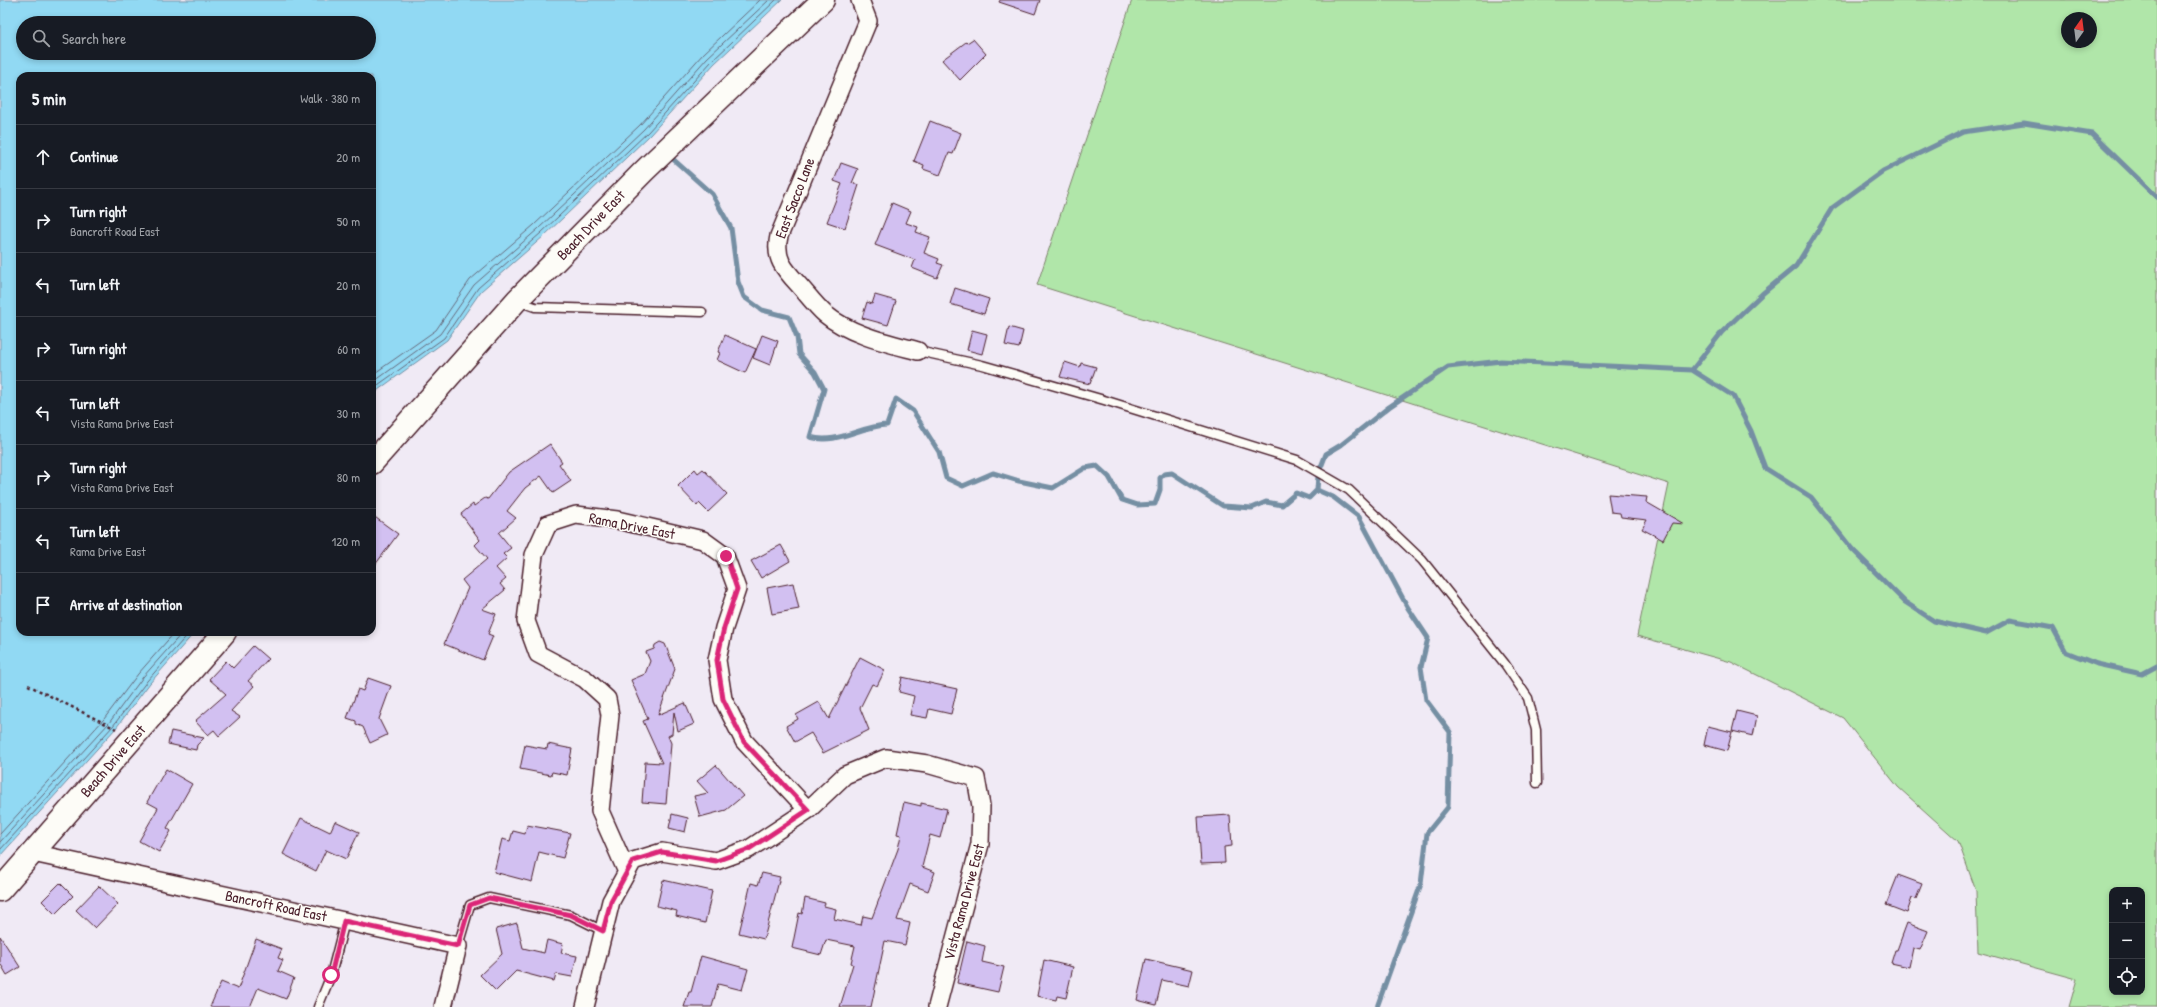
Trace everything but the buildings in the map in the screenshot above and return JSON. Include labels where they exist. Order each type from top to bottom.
[{"type":"main road","name":"Beach Drive East","points":[[376,459],[517,300],[644,170],[823,0]]},
{"type":"main road","name":"Beach Drive East","points":[[0,890],[222,636]]},
{"type":"street","name":"East Sacco Lane","points":[[860,0],[868,21],[779,236],[777,247],[778,257],[785,270],[825,314],[835,321],[874,338],[918,351]]},
{"type":"street","name":"Rama Drive East","points":[[627,872],[600,811],[610,715],[606,699],[585,679],[538,654],[526,621],[534,554],[548,524],[576,515],[617,520],[703,540],[726,556],[737,589],[724,628],[717,660],[723,699],[744,742],[808,810]]},
{"type":"street","name":"Vista Rama Drive East","points":[[585,1007],[611,901],[633,861],[662,852],[716,861],[749,849],[808,810],[845,775],[886,758],[926,764],[976,778],[981,806],[980,844],[937,1007]]},
{"type":"street","name":"Bancroft Road East","points":[[33,853],[458,946]]},
{"type":"street","points":[[443,1007],[458,946]]},
{"type":"lane","points":[[517,300],[535,307],[702,312]]},
{"type":"lane","points":[[918,351],[982,365],[1104,400],[1297,460],[1349,490],[1422,560],[1505,664],[1528,698],[1536,730],[1537,783]]},
{"type":"lane","points":[[458,946],[470,905],[489,898],[571,915],[603,931]]},
{"type":"lane","points":[[318,1007],[331,975],[344,921]]},
{"type":"path","points":[[28,685],[120,730]]},
{"type":"green space","points":[[1132,0],[2157,0],[2157,1007],[2069,1007],[2077,979],[1978,952],[1976,891],[1958,841],[1898,787],[1843,718],[1731,662],[1637,636],[1669,484],[1037,285]]},
{"type":"water","points":[[0,0],[782,0],[714,64],[650,135],[544,236],[481,291],[447,340],[378,390],[376,393],[376,72],[16,72],[16,636],[191,636],[150,683],[116,728],[0,856]]},
{"type":"waterway","points":[[1692,370],[1722,332],[1762,294],[1796,266],[1832,208],[1883,171],[1963,132],[2024,123],[2092,134],[2157,197]]},
{"type":"waterway","points":[[674,160],[712,194],[731,228],[738,282],[744,297],[762,310],[789,317],[797,337],[799,354],[815,372],[824,389],[810,437],[830,439],[867,428],[887,425],[896,399],[913,411],[939,452],[946,478],[963,486],[993,473],[1019,481],[1053,488],[1085,468],[1097,466],[1109,477],[1122,500],[1137,505],[1155,504],[1160,490],[1160,478],[1164,474],[1172,473],[1223,506],[1252,508],[1266,502],[1282,505],[1296,493],[1309,498],[1317,490],[1318,476]]},
{"type":"waterway","points":[[1321,467],[1326,454],[1341,445],[1389,407],[1448,367],[1501,361],[1692,370],[1733,396],[1751,431],[1765,468],[1811,497],[1852,549],[1905,602],[1934,621],[1986,633],[2010,620],[2053,628],[2066,652],[2097,664],[2142,674],[2157,666]]},
{"type":"waterway","points":[[1317,490],[1333,497],[1359,517],[1408,608],[1428,638],[1421,667],[1426,700],[1450,732],[1448,807],[1427,833],[1421,884],[1377,1007]]},
{"type":"route","points":[[331,975],[344,921],[458,946],[470,905],[489,898],[571,915],[603,931],[611,901],[633,861],[662,852],[716,861],[749,849],[808,810],[777,779],[744,742],[723,699],[717,660],[724,628],[737,589],[726,556]]}]
